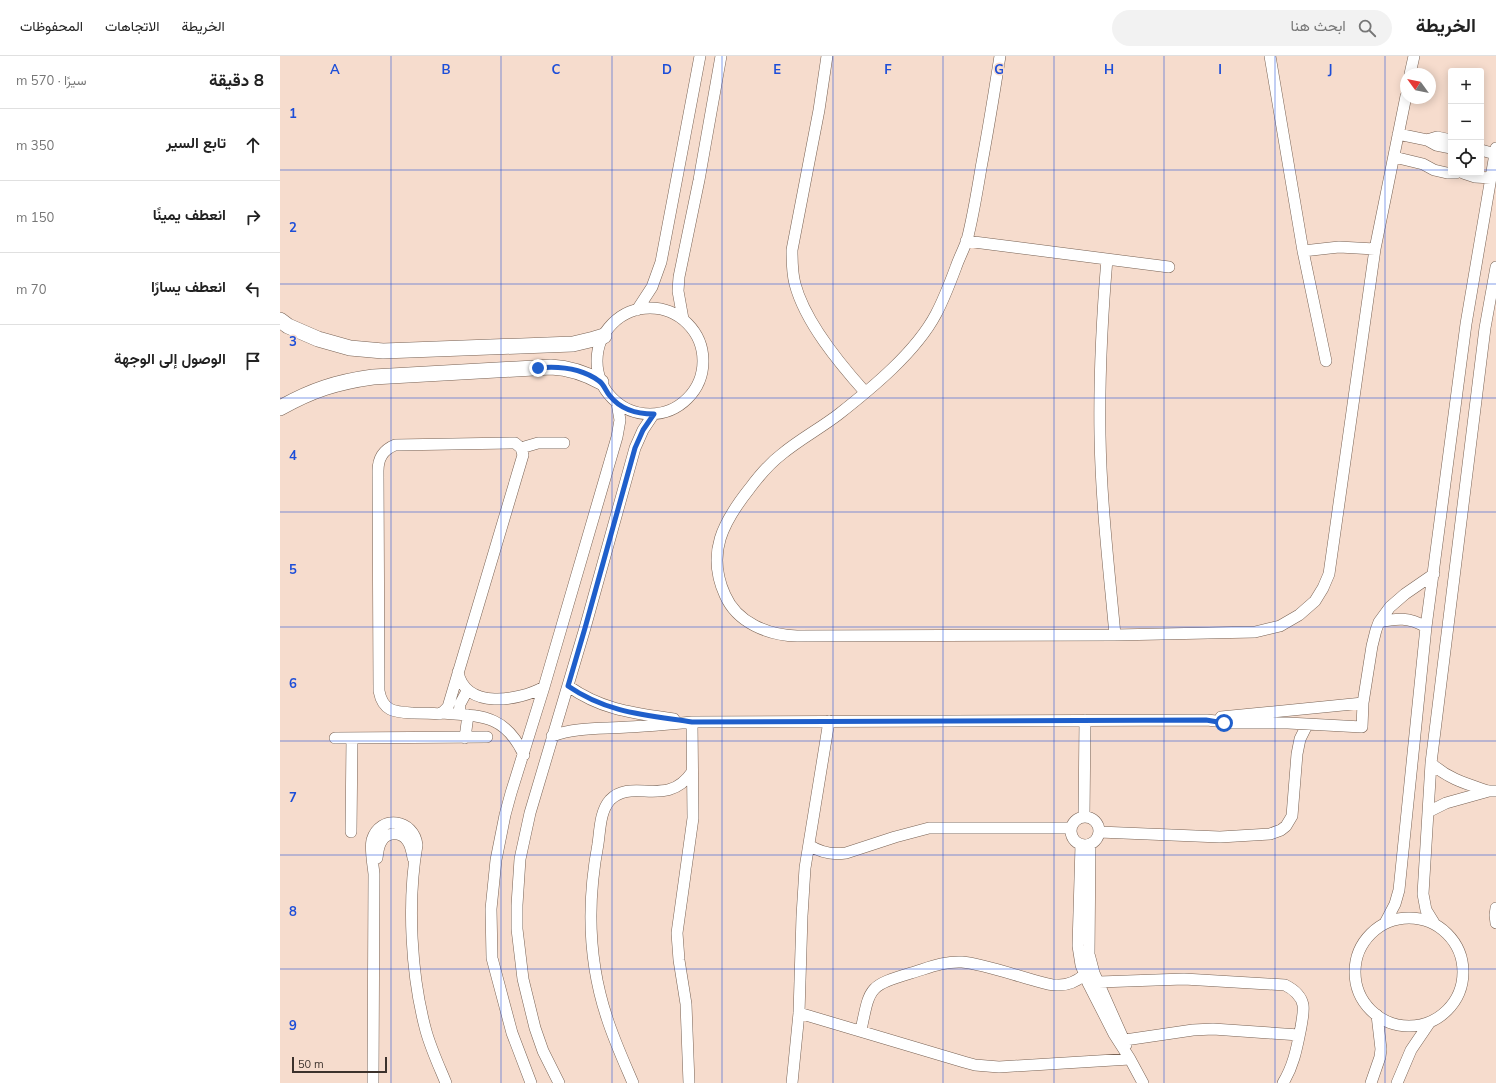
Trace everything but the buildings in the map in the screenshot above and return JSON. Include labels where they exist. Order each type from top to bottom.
[{"type":"street","points":[[683,319],[678,291],[679,277],[699,180],[721,56]]},
{"type":"street","points":[[827,56],[819,110],[792,250],[792,273],[799,295],[821,337],[849,375],[865,392]]},
{"type":"street","points":[[1000,56],[966,241],[935,315],[923,335],[908,353],[838,414],[782,454],[754,483],[723,528],[718,542],[716,557],[717,572],[724,593],[736,612],[744,619],[764,630],[786,636],[1115,636],[1255,632],[1275,628],[1299,615],[1315,601],[1329,574],[1375,249],[1404,104]]},
{"type":"street","points":[[1270,56],[1303,251],[1326,361]]},
{"type":"street","points":[[1411,68],[1414,56]]},
{"type":"street","points":[[637,310],[652,287],[661,262],[699,57]]},
{"type":"street","points":[[1398,134],[1427,140],[1436,145],[1448,147]]},
{"type":"street","points":[[1427,140],[1437,138],[1448,140]]},
{"type":"street","points":[[1385,923],[1395,904],[1399,890],[1426,627],[1466,324],[1495,151],[1484,150]]},
{"type":"street","points":[[1394,157],[1423,164],[1434,170],[1448,173]]},
{"type":"street","points":[[1423,164],[1432,163],[1448,166]]},
{"type":"street","points":[[1472,176],[1491,178]]},
{"type":"street","points":[[966,241],[1169,267]]},
{"type":"street","points":[[1303,251],[1339,247],[1375,249]]},
{"type":"street","points":[[1107,259],[1100,352],[1100,437],[1115,636]]},
{"type":"street","points":[[1434,923],[1426,910],[1423,894],[1431,764],[1485,328],[1496,267]]},
{"type":"street","points":[[656,308],[666,310],[683,319],[698,337],[702,348],[702,371],[699,382],[693,393],[685,401],[670,410],[654,414],[634,412],[617,403],[608,394],[601,382],[597,363],[600,344],[610,327],[618,319],[637,310],[656,308]]},
{"type":"street","points":[[280,320],[288,326],[318,340],[350,348],[383,352],[573,344],[604,336]]},
{"type":"street","points":[[280,408],[301,396],[324,387],[373,377],[562,367],[582,372],[601,382]]},
{"type":"street","points":[[531,1083],[520,1056],[505,1008],[492,958],[490,934],[492,885],[500,838],[511,793],[524,755],[617,437],[620,420],[617,403]]},
{"type":"street","points":[[559,1083],[543,1052],[528,1003],[519,954],[517,928],[518,882],[524,836],[552,736],[585,628],[635,448],[643,430],[654,414]]},
{"type":"street","points":[[521,448],[538,443],[564,443]]},
{"type":"street","points":[[441,713],[449,705],[523,455],[521,448],[515,444],[395,445],[384,452],[378,464],[380,697],[386,706],[394,711],[484,717],[499,723],[514,737],[524,755]]},
{"type":"street","points":[[552,736],[577,729],[640,727],[692,722],[1206,720],[1233,723],[1281,723],[1362,727],[1363,703],[1372,646],[1379,622],[1390,607],[1404,594],[1434,574]]},
{"type":"street","points":[[1379,622],[1395,618],[1417,622],[1426,627]]},
{"type":"street","points":[[458,672],[463,685],[467,690],[480,697],[516,698],[531,694],[544,687]]},
{"type":"street","points":[[568,686],[586,698],[606,706],[639,714],[692,722]]},
{"type":"street","points":[[465,738],[464,715],[460,704],[467,690]]},
{"type":"street","points":[[1206,720],[1363,703]]},
{"type":"street","points":[[1084,817],[1085,720]]},
{"type":"street","points":[[793,1083],[799,1013],[803,892],[829,721]]},
{"type":"street","points":[[689,1083],[686,1004],[679,960],[677,933],[691,832],[693,803],[692,722]]},
{"type":"street","points":[[1099,832],[1215,837],[1270,834],[1282,830],[1290,821],[1292,816],[1298,746],[1307,725]]},
{"type":"street","points":[[335,738],[487,737]]},
{"type":"street","points":[[351,832],[352,738]]},
{"type":"street","points":[[1431,764],[1455,780],[1492,791]]},
{"type":"street","points":[[633,1083],[606,1017],[596,978],[590,919],[590,898],[595,859],[603,817],[606,806],[610,801],[619,794],[631,791],[668,791],[684,782],[692,772]]},
{"type":"street","points":[[1428,812],[1446,803],[1492,791]]},
{"type":"street","points":[[1084,817],[1094,819],[1099,827],[1097,840],[1085,844],[1073,838],[1071,828],[1076,820],[1084,817]]},
{"type":"street","points":[[373,1083],[374,874],[372,839],[378,830],[387,824],[398,823],[403,824],[412,830],[415,835],[417,846],[412,887],[412,916],[416,971],[426,1031],[446,1083]]},
{"type":"street","points":[[809,845],[824,852],[839,854],[895,836],[929,828],[1071,828]]},
{"type":"street","points":[[1085,844],[1078,946],[1080,960],[1084,975],[1114,1034],[1143,1083]]},
{"type":"street","points":[[1085,844],[1089,949],[1091,964],[1125,1040],[1130,1059]]},
{"type":"street","points":[[1496,908],[1496,923]]},
{"type":"street","points":[[1415,917],[1434,923],[1447,932],[1457,945],[1463,961],[1464,977],[1459,993],[1450,1007],[1438,1018],[1430,1022],[1412,1026],[1402,1026],[1384,1020],[1376,1015],[1366,1004],[1356,982],[1355,967],[1363,943],[1377,928],[1385,923],[1400,918],[1415,917]]},
{"type":"street","points":[[860,1030],[867,1000],[870,994],[878,986],[888,980],[939,964],[954,962],[968,963],[1051,985],[1069,983],[1084,975]]},
{"type":"street","points":[[1099,982],[1184,979],[1285,985],[1296,992],[1303,1005],[1303,1012],[1292,1066],[1283,1083]]},
{"type":"street","points":[[799,1013],[964,1062],[987,1067],[999,1068],[1130,1059]]},
{"type":"street","points":[[1371,1083],[1380,1057],[1381,1049],[1376,1015]]},
{"type":"street","points":[[1396,1083],[1411,1050],[1430,1022]]},
{"type":"street","points":[[1125,1040],[1193,1030],[1213,1029],[1299,1035]]},
{"type":"route","points":[[538,368],[562,367],[582,372],[601,382],[611,397],[625,409],[644,414],[654,414],[643,430],[635,448],[568,686],[586,698],[606,706],[628,712],[692,722],[1206,720],[1224,723]]}]
